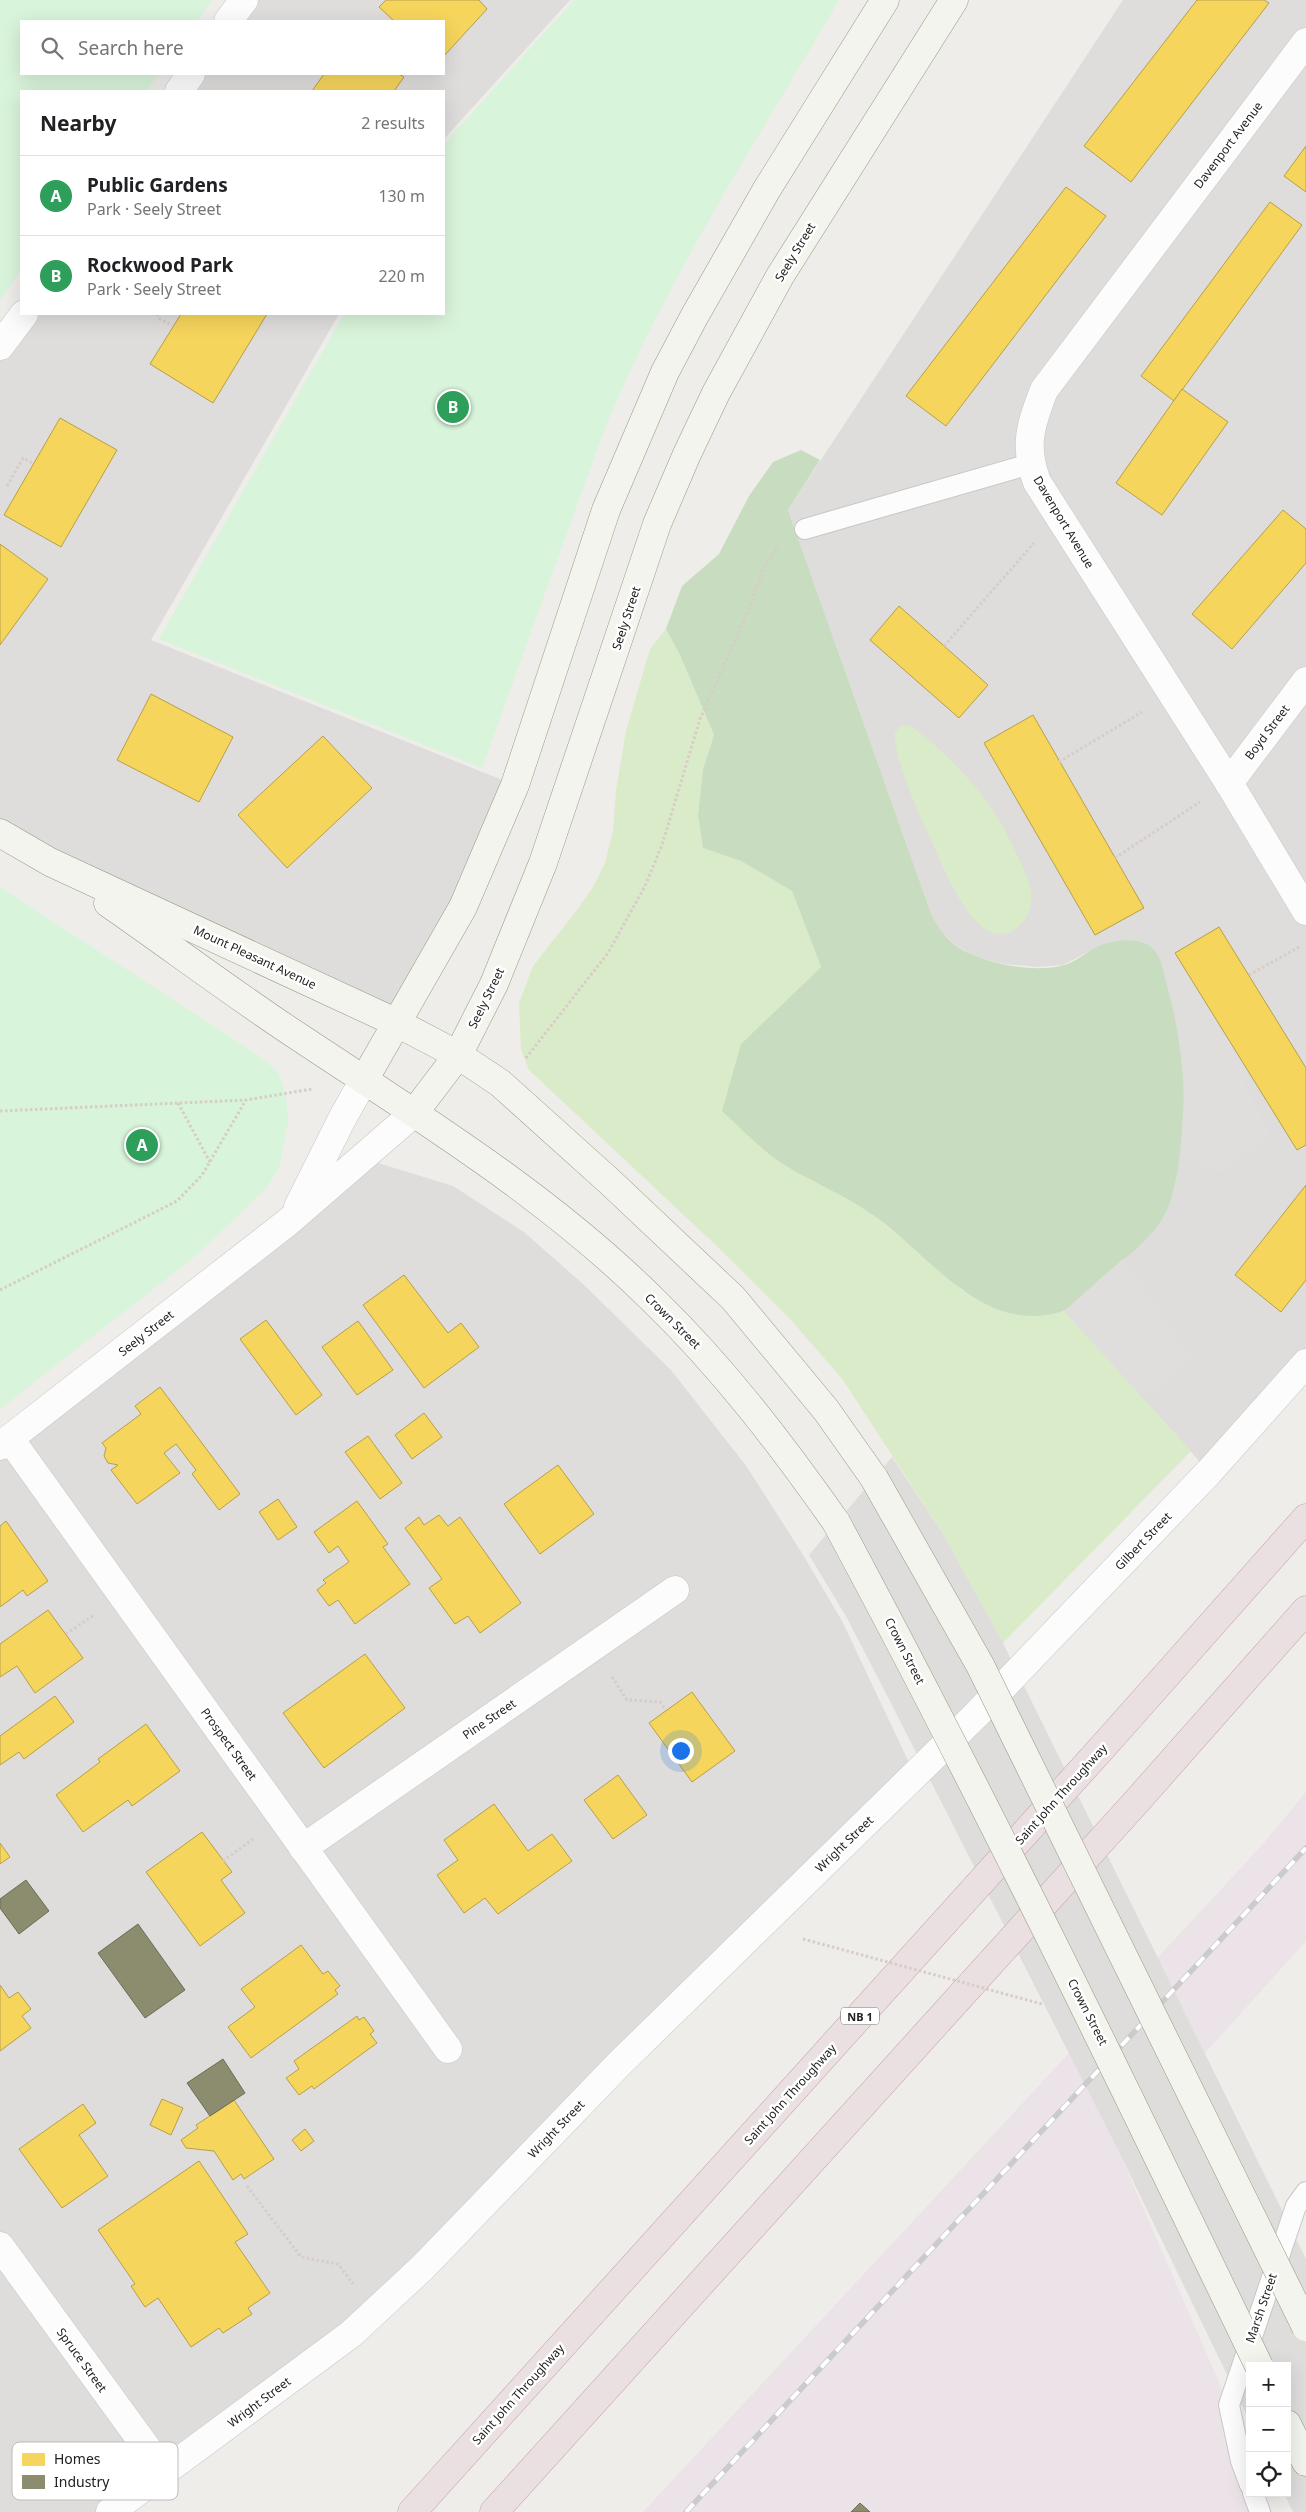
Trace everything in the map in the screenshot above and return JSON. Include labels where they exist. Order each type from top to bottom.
[{"type":"highway","name":"Saint John Throughway","points":[[412,2512],[1110,1740],[1306,1518]]},
{"type":"highway","points":[[494,2512],[1137,1801],[1306,1610]]},
{"type":"main road","name":"Seely Street","points":[[364,1080],[463,907],[515,785],[606,510],[666,372],[694,317],[767,189],[885,0]]},
{"type":"main road","name":"Seely Street","points":[[414,1113],[458,1055],[494,984],[543,863],[657,524],[716,393],[780,276],[954,0]]},
{"type":"main road","name":"Mount Pleasant Avenue","points":[[0,833],[50,862],[299,1038],[364,1080]]},
{"type":"main road","name":"Mount Pleasant Avenue","points":[[50,862],[398,1023],[458,1055]]},
{"type":"main road","points":[[458,1055],[500,1083],[616,1187],[733,1298],[820,1402],[874,1478],[984,1673],[1306,2327]]},
{"type":"main road","name":"Crown Street","points":[[364,1080],[509,1179],[592,1246],[654,1301],[728,1378],[778,1440],[836,1522],[911,1662],[1091,2018],[1257,2362]]},
{"type":"main road","points":[[1291,2432],[1306,2462]]},
{"type":"street","points":[[229,20],[244,0]]},
{"type":"street","name":"Davenport Avenue","points":[[1306,42],[1044,390],[1030,424],[1030,464],[1037,482],[1229,783],[1306,911]]},
{"type":"street","points":[[180,90],[190,75]]},
{"type":"street","points":[[0,346],[23,315]]},
{"type":"street","name":"Boyd Street","points":[[1229,783],[1306,681]]},
{"type":"street","name":"Seely Street","points":[[292,1219],[343,1117],[364,1080]]},
{"type":"street","name":"Seely Street","points":[[5,1443],[292,1219],[414,1113]]},
{"type":"street","name":"Gilbert Street","points":[[976,1715],[1210,1472],[1306,1363]]},
{"type":"street","name":"Prospect Street","points":[[5,1443],[303,1848],[448,2049]]},
{"type":"street","name":"Pine Street","points":[[303,1848],[675,1590]]},
{"type":"street","name":"Wright Street","points":[[178,2463],[351,2334],[423,2267],[619,2064],[976,1715]]},
{"type":"street","name":"Spruce Street","points":[[0,2246],[142,2442]]},
{"type":"street","name":"Wright Street","points":[[110,2512],[127,2500]]},
{"type":"lane","points":[[805,529],[1030,464]]},
{"type":"lane","name":"Marsh Street","points":[[1246,2474],[1241,2461],[1229,2405],[1296,2206],[1306,2192]]},
{"type":"lane","points":[[1254,2497],[1260,2512]]},
{"type":"path","points":[[156,315],[158,318],[173,326]]},
{"type":"path","points":[[7,486],[23,458],[34,464]]},
{"type":"path","points":[[500,1083],[529,1055],[608,953],[645,886],[662,845],[700,719],[766,566],[786,537],[805,529]]},
{"type":"path","points":[[944,646],[1012,568]]},
{"type":"path","points":[[1059,762],[1126,722]]},
{"type":"path","points":[[1115,858],[1181,814]]},
{"type":"path","points":[[1249,975],[1306,943]]},
{"type":"path","points":[[0,1111],[246,1100],[364,1080]]},
{"type":"path","points":[[0,1290],[167,1207],[194,1185],[210,1162],[246,1100]]},
{"type":"path","points":[[178,1103],[210,1162]]},
{"type":"path","points":[[624,1694],[628,1700],[660,1702],[666,1710]]},
{"type":"path","points":[[803,1939],[1091,2018]]},
{"type":"path","points":[[247,2186],[301,2257],[338,2264],[350,2280]]},
{"type":"shaded area","points":[[244,0],[570,0],[445,138],[445,90],[180,90],[190,75],[445,75],[445,20],[229,20]]},
{"type":"shaded area","points":[[1123,0],[1306,0],[1306,1363],[1209,1472],[1064,1311],[1138,1246],[1167,1210],[1180,1156],[1112,942],[1099,946],[1063,965],[1038,967],[1004,964],[975,957],[954,944],[940,930],[932,916],[788,510]]},
{"type":"shaded area","points":[[23,315],[338,315],[151,640],[515,785],[397,1023],[0,833],[0,346]]},
{"type":"shaded area","points":[[1175,953],[1250,1074],[1242,1079],[1271,1136],[1221,1173],[1180,1156],[1185,1085],[1178,1027],[1161,962]]},
{"type":"shaded area","points":[[362,1158],[453,1186],[524,1232],[583,1284],[671,1370],[747,1467],[805,1558],[842,1621],[915,1775],[423,2267],[178,2458],[178,2442],[12,2442],[12,2500],[124,2500],[109,2512],[0,2512],[0,1446]]},
{"type":"shaded area","points":[[1123,1259],[1193,1358],[1158,1393],[1141,1396],[1064,1311]]},
{"type":"shaded area","points":[[1306,1792],[1306,1941],[1118,2150],[1229,2405],[1246,2464],[1246,2497],[1256,2497],[1260,2512],[643,2512],[1262,1845]]},
{"type":"green space","points":[[0,0],[212,0],[198,20],[20,20],[20,75],[158,75],[147,90],[20,90],[20,271],[0,300]]},
{"type":"green space","points":[[574,0],[839,0],[744,159],[654,321],[603,433],[482,768],[159,639],[343,315],[445,315],[445,143]]},
{"type":"green space","points":[[801,450],[820,460],[788,510],[932,916],[939,928],[951,942],[965,951],[992,962],[1007,965],[1038,968],[1064,965],[1101,945],[1115,941],[1130,940],[1145,943],[1151,947],[1159,957],[1163,967],[1178,1038],[1184,1105],[1181,1151],[1170,1201],[1161,1220],[1146,1239],[1077,1301],[1060,1312],[1032,1316],[1008,1313],[986,1304],[945,1276],[867,1211],[775,1158],[759,1146],[722,1111],[741,1044],[821,967],[792,891],[741,861],[703,848],[698,815],[703,769],[714,735],[680,655],[666,629],[682,586],[719,554],[749,496],[773,462]]},
{"type":"green space","points":[[666,629],[680,655],[714,735],[703,769],[698,815],[703,848],[741,861],[792,891],[821,967],[741,1044],[781,1162],[868,1211],[920,1252],[961,1290],[1031,1316],[1064,1311],[1191,1451],[1003,1643],[945,1537],[843,1380],[791,1320],[723,1252],[529,1070],[521,1049],[519,1003],[533,966],[577,910],[593,887],[605,863],[613,831],[616,790],[626,731],[650,649]]},
{"type":"green space","points":[[902,725],[911,726],[959,769],[986,801],[1009,837],[1028,879],[1031,893],[1029,912],[1025,920],[1018,927],[1003,934],[988,931],[975,920],[952,885],[919,814],[902,770],[895,742],[895,732]]},
{"type":"green space","points":[[0,887],[258,1055],[278,1072],[286,1096],[288,1122],[279,1168],[266,1189],[193,1258],[0,1409]]},
{"type":"pier","points":[[892,1457],[945,1537],[1003,1643],[1306,2259],[1306,2512],[1293,2512],[1286,2497],[1291,2497],[1291,2362],[1246,2362],[1246,2414],[1118,2150],[894,1709],[847,1618],[809,1555]]},
{"type":"building: Homes","points":[[386,0],[479,0],[487,9],[445,55],[445,20],[393,20],[379,7]]},
{"type":"building: Homes","points":[[1197,0],[1264,0],[1269,3],[1131,182],[1084,146]]},
{"type":"building: Homes","points":[[323,75],[401,75],[404,77],[395,90],[313,90]]},
{"type":"building: Homes","points":[[1306,146],[1306,192],[1284,176]]},
{"type":"building: Homes","points":[[1066,187],[1106,216],[946,426],[906,396]]},
{"type":"building: Homes","points":[[1270,202],[1302,225],[1174,401],[1141,376]]},
{"type":"building: Homes","points":[[180,315],[266,315],[213,403],[150,364]]},
{"type":"building: Homes","points":[[1182,389],[1228,422],[1162,515],[1116,483]]},
{"type":"building: Homes","points":[[60,418],[117,450],[61,547],[4,515]]},
{"type":"building: Homes","points":[[1283,510],[1306,529],[1306,563],[1232,649],[1192,614]]},
{"type":"building: Homes","points":[[0,544],[48,579],[0,645]]},
{"type":"building: Homes","points":[[899,606],[988,685],[959,718],[870,640]]},
{"type":"building: Homes","points":[[151,694],[233,737],[199,802],[117,760]]},
{"type":"building: Homes","points":[[1033,715],[1144,908],[1095,935],[984,743]]},
{"type":"building: Homes","points":[[323,736],[372,788],[287,868],[238,815]]},
{"type":"building: Homes","points":[[1219,927],[1306,1068],[1306,1145],[1297,1150],[1175,953]]},
{"type":"building: Homes","points":[[1306,1185],[1306,1280],[1281,1312],[1235,1275]]},
{"type":"building: Homes","points":[[404,1275],[448,1333],[461,1323],[479,1347],[424,1388],[363,1305]]},
{"type":"building: Homes","points":[[266,1320],[322,1395],[296,1415],[240,1339]]},
{"type":"building: Homes","points":[[358,1321],[393,1370],[357,1395],[322,1347]]},
{"type":"building: Homes","points":[[160,1387],[240,1494],[219,1510],[192,1474],[196,1470],[176,1444],[164,1453],[180,1473],[137,1504],[111,1470],[118,1465],[108,1463],[104,1456],[106,1448],[102,1443],[141,1414],[135,1406]]},
{"type":"building: Homes","points":[[424,1413],[442,1437],[412,1459],[395,1435]]},
{"type":"building: Homes","points":[[368,1436],[402,1483],[380,1499],[345,1452]]},
{"type":"building: Homes","points":[[558,1465],[594,1514],[540,1554],[504,1504]]},
{"type":"building: Homes","points":[[278,1499],[297,1527],[278,1540],[259,1512]]},
{"type":"building: Homes","points":[[357,1501],[388,1544],[383,1547],[410,1584],[355,1624],[338,1600],[329,1606],[317,1590],[326,1583],[323,1580],[349,1562],[338,1546],[329,1553],[314,1532]]},
{"type":"building: Homes","points":[[439,1515],[448,1526],[460,1517],[521,1603],[480,1633],[468,1616],[455,1624],[429,1588],[442,1579],[405,1528],[419,1517],[424,1525]]},
{"type":"building: Homes","points":[[6,1521],[48,1581],[27,1596],[23,1590],[0,1607],[0,1526]]},
{"type":"building: Homes","points":[[48,1610],[83,1658],[35,1693],[17,1666],[0,1677],[0,1644]]},
{"type":"building: Homes","points":[[365,1654],[405,1708],[324,1768],[283,1713]]},
{"type":"building: Homes","points":[[692,1692],[735,1751],[692,1782],[649,1723]]},
{"type":"building: Homes","points":[[55,1696],[74,1722],[24,1759],[19,1752],[0,1765],[0,1736]]},
{"type":"building: Homes","points":[[146,1724],[180,1771],[132,1806],[128,1800],[83,1832],[56,1795],[100,1762],[98,1759]]},
{"type":"building: Homes","points":[[618,1775],[647,1815],[613,1839],[584,1800]]},
{"type":"building: Homes","points":[[494,1804],[528,1851],[552,1834],[572,1861],[498,1914],[485,1898],[464,1913],[437,1875],[458,1860],[444,1840]]},
{"type":"building: Homes","points":[[202,1832],[232,1872],[221,1880],[245,1913],[200,1946],[146,1872]]},
{"type":"building: Homes","points":[[0,1843],[10,1857],[0,1864]]},
{"type":"building: Homes","points":[[301,1945],[323,1974],[328,1971],[340,1986],[335,1990],[338,1994],[251,2058],[228,2027],[255,2007],[241,1989]]},
{"type":"building: Homes","points":[[0,1985],[9,1998],[18,1992],[31,2009],[22,2016],[31,2028],[0,2051]]},
{"type":"building: Homes","points":[[357,2016],[359,2020],[364,2017],[374,2031],[370,2034],[377,2043],[314,2089],[312,2086],[299,2095],[286,2078],[299,2069],[294,2061]]},
{"type":"building: Homes","points":[[162,2099],[183,2108],[171,2135],[150,2125]]},
{"type":"building: Homes","points":[[234,2100],[274,2159],[244,2179],[241,2174],[233,2180],[214,2151],[186,2148],[181,2140],[198,2128],[196,2125]]},
{"type":"building: Homes","points":[[83,2104],[96,2123],[79,2135],[108,2176],[62,2208],[19,2149]]},
{"type":"building: Homes","points":[[305,2129],[314,2141],[301,2151],[292,2140]]},
{"type":"building: Homes","points":[[199,2161],[248,2234],[235,2242],[270,2293],[248,2308],[252,2314],[223,2333],[219,2328],[191,2347],[158,2298],[145,2307],[131,2286],[135,2284],[98,2230]]},
{"type":"building: Industry","points":[[26,1880],[49,1911],[19,1934],[0,1908],[0,1899]]},
{"type":"building: Industry","points":[[138,1924],[185,1990],[145,2018],[98,1953]]},
{"type":"building: Industry","points":[[223,2059],[245,2093],[210,2116],[187,2083]]},
{"type":"building: Industry","points":[[860,2503],[870,2512],[851,2512]]},
{"type":"railway","points":[[686,2512],[1306,1848]]},
{"type":"place","name":"Rockwood Park","points":[[453,407]]},
{"type":"place","name":"Public Gardens","points":[[142,1145]]}]
